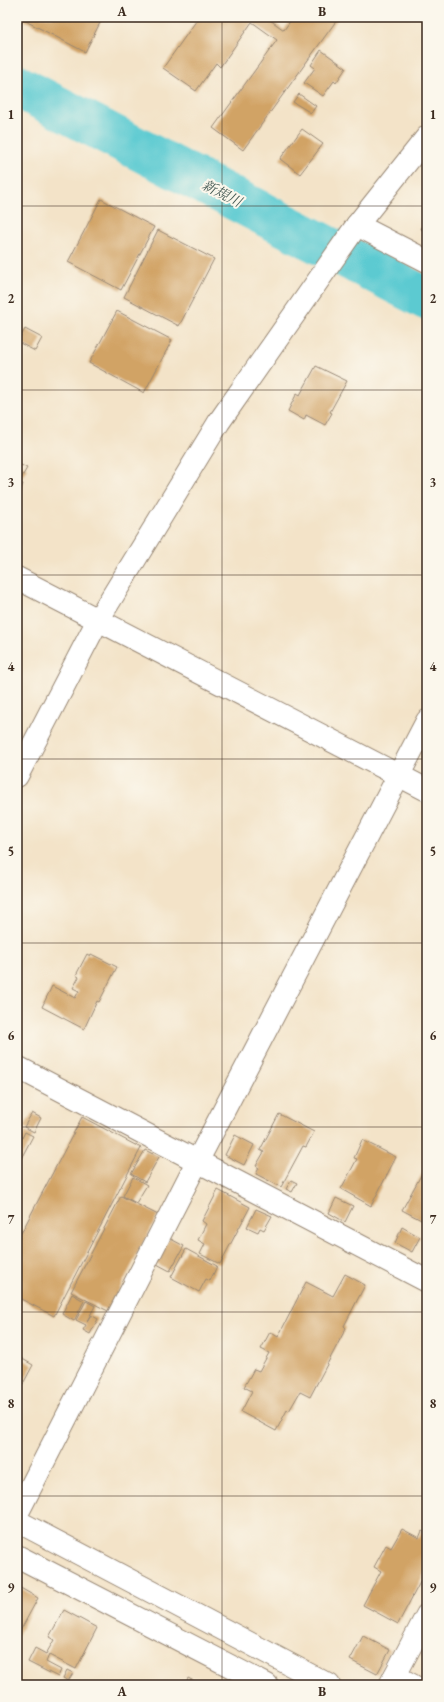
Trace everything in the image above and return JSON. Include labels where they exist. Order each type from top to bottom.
[{"type":"street","points":[[17,776],[98,620],[219,422],[354,229],[427,137]]},
{"type":"street","points":[[354,229],[427,261]]},
{"type":"street","points":[[17,578],[427,790]]},
{"type":"street","points":[[17,1514],[198,1160],[427,721]]},
{"type":"street","points":[[17,1067],[198,1160],[427,1281]]},
{"type":"street","points":[[17,1521],[329,1685]]},
{"type":"street","points":[[17,1556],[267,1685]]},
{"type":"street","points":[[399,1682],[427,1615]]},
{"type":"building","points":[[18,17],[103,17],[85,52]]},
{"type":"building","points":[[199,17],[266,17],[284,30],[293,17],[339,17],[243,150],[213,128],[277,40],[252,22],[220,67],[216,63],[196,91],[163,68]]},
{"type":"building","points":[[321,50],[346,68],[336,83],[334,81],[323,96],[304,83],[315,68],[311,65]]},
{"type":"building","points":[[299,94],[316,106],[311,113],[293,102]]},
{"type":"building","points":[[302,129],[323,144],[300,174],[280,159]]},
{"type":"building","points":[[101,199],[154,227],[121,290],[68,262]]},
{"type":"building","points":[[427,217],[427,232],[421,229]]},
{"type":"building","points":[[158,230],[214,259],[179,326],[124,297]]},
{"type":"building","points":[[117,311],[172,340],[144,393],[89,363]]},
{"type":"building","points":[[25,329],[42,338],[35,351],[18,342]]},
{"type":"building","points":[[316,366],[347,381],[330,412],[332,413],[325,425],[306,415],[304,420],[288,411],[297,393],[300,395]]},
{"type":"building","points":[[17,463],[27,468],[19,482],[23,484],[17,499]]},
{"type":"building","points":[[87,954],[90,956],[91,954],[117,967],[99,1002],[97,1001],[84,1029],[42,1007],[52,986],[75,998],[79,991],[73,988],[79,977],[76,975]]},
{"type":"building","points":[[32,1113],[41,1118],[34,1132],[24,1127]]},
{"type":"building","points":[[279,1114],[314,1132],[306,1147],[303,1146],[281,1187],[256,1174],[259,1168],[256,1166],[264,1152],[260,1150]]},
{"type":"building","points":[[82,1117],[141,1148],[54,1316],[17,1297],[17,1241]]},
{"type":"building","points":[[25,1132],[33,1136],[17,1166],[17,1148]]},
{"type":"building","points":[[235,1135],[254,1145],[244,1165],[225,1155]]},
{"type":"building","points":[[362,1140],[396,1157],[371,1206],[341,1189],[357,1159],[354,1158]]},
{"type":"building","points":[[145,1150],[159,1157],[145,1182],[131,1174]]},
{"type":"building","points":[[425,1168],[427,1169],[427,1223],[402,1210]]},
{"type":"building","points":[[133,1177],[147,1185],[136,1203],[123,1196]]},
{"type":"building","points":[[291,1180],[297,1183],[292,1192],[286,1189]]},
{"type":"building","points":[[218,1190],[250,1207],[220,1264],[200,1254],[205,1244],[198,1240],[206,1224],[202,1221]]},
{"type":"building","points":[[121,1196],[158,1215],[108,1311],[71,1292]]},
{"type":"building","points":[[336,1198],[353,1206],[345,1222],[329,1213]]},
{"type":"building","points":[[256,1209],[272,1216],[264,1230],[260,1228],[258,1232],[247,1227]]},
{"type":"building","points":[[402,1227],[420,1237],[412,1252],[395,1243]]},
{"type":"building","points":[[169,1238],[184,1246],[170,1271],[155,1263]]},
{"type":"building","points":[[186,1249],[217,1266],[210,1281],[206,1279],[199,1292],[171,1277]]},
{"type":"building","points":[[345,1274],[365,1285],[344,1326],[346,1328],[310,1397],[300,1392],[289,1411],[287,1410],[276,1431],[241,1412],[252,1391],[244,1387],[254,1369],[259,1371],[269,1353],[261,1349],[270,1332],[278,1337],[306,1282],[333,1296]]},
{"type":"building","points":[[72,1294],[84,1301],[74,1321],[62,1314]]},
{"type":"building","points":[[86,1301],[95,1306],[87,1321],[91,1315],[98,1319],[90,1334],[83,1330],[86,1325],[76,1320]]},
{"type":"building","points":[[17,1356],[33,1365],[17,1395]]},
{"type":"building","points":[[402,1529],[419,1538],[422,1531],[427,1534],[427,1569],[398,1624],[363,1605],[381,1571],[374,1567],[386,1545],[391,1548]]},
{"type":"building","points":[[17,1586],[38,1598],[18,1635],[17,1634]]},
{"type":"building","points":[[64,1610],[97,1628],[76,1669],[49,1655],[46,1662],[61,1670],[58,1677],[28,1662],[35,1648],[46,1654],[54,1640],[49,1637]]},
{"type":"building","points":[[363,1636],[390,1650],[377,1674],[350,1660]]},
{"type":"building","points":[[67,1670],[73,1673],[68,1681],[63,1678]]},
{"type":"building","points":[[188,1678],[196,1682],[195,1685],[185,1685]]},
{"type":"waterway","name":"新規川","points":[[17,86],[427,299]]}]
